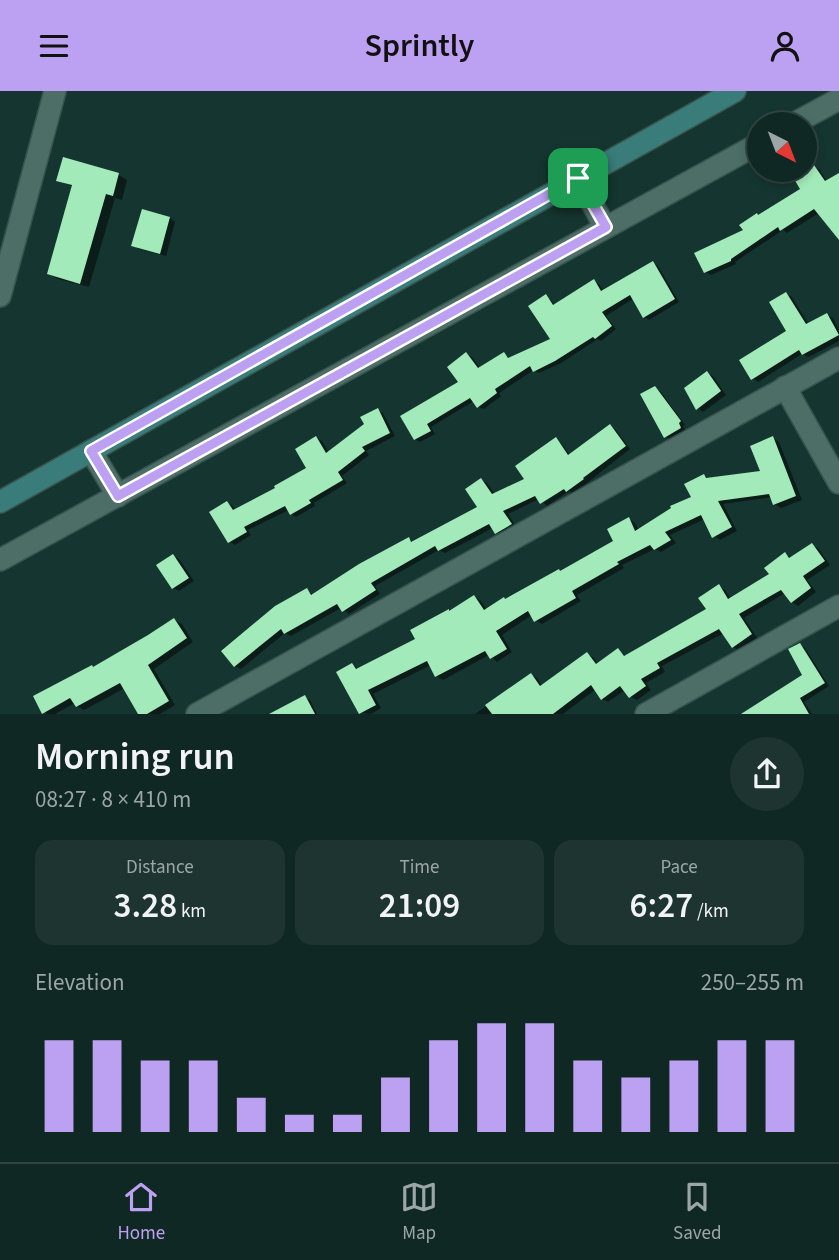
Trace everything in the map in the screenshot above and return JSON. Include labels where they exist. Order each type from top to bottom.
[{"type":"main road","points":[[0,502],[735,91]]},
{"type":"street","points":[[0,296],[55,91]]},
{"type":"street","points":[[815,112],[839,99]]},
{"type":"street","points":[[0,560],[747,150]]},
{"type":"street","points":[[578,178],[606,227]]},
{"type":"street","points":[[197,714],[839,358]]},
{"type":"street","points":[[785,387],[839,483]]},
{"type":"street","points":[[91,451],[118,496]]},
{"type":"street","points":[[646,714],[839,606]]},
{"type":"building","points":[[63,157],[119,173],[113,196],[106,194],[80,284],[47,274],[72,185],[56,181]]},
{"type":"building","points":[[817,169],[825,181],[839,173],[839,240],[814,209],[780,231],[778,227],[731,261],[704,273],[694,253],[743,230],[739,225],[800,189],[796,182],[817,182]]},
{"type":"building","points":[[142,209],[170,217],[160,254],[131,246]]},
{"type":"building","points":[[653,261],[675,299],[643,318],[630,295],[602,312],[612,326],[595,339],[593,337],[533,372],[530,366],[495,389],[497,393],[477,408],[470,398],[427,424],[431,431],[414,440],[400,416],[458,382],[447,367],[466,352],[478,368],[504,352],[508,358],[550,339],[528,306],[546,294],[553,305],[594,279],[601,291]]},
{"type":"building","points":[[786,292],[806,324],[827,313],[839,335],[802,355],[799,350],[751,380],[739,360],[786,331],[769,302]]},
{"type":"building","points":[[707,371],[721,391],[696,410],[684,388]]},
{"type":"building","points":[[655,386],[681,421],[681,428],[664,438],[640,394]]},
{"type":"building","points":[[378,408],[390,433],[362,447],[365,451],[338,472],[343,480],[290,515],[285,506],[244,527],[247,532],[228,543],[209,512],[227,501],[233,510],[275,488],[274,486],[306,468],[295,449],[316,436],[326,453],[364,424],[360,417]]},
{"type":"building","points":[[610,424],[626,446],[566,492],[564,489],[540,504],[535,496],[503,511],[512,524],[495,534],[489,524],[438,551],[435,546],[371,583],[376,590],[342,612],[337,604],[284,634],[281,629],[234,667],[221,651],[275,606],[307,588],[311,595],[359,564],[409,537],[411,542],[477,507],[465,489],[481,478],[492,494],[524,479],[515,466],[556,437],[568,455]]},
{"type":"building","points":[[773,436],[796,496],[773,505],[769,494],[718,501],[732,527],[712,538],[701,515],[665,532],[671,540],[654,550],[650,545],[617,562],[619,564],[572,591],[576,598],[534,622],[528,611],[496,631],[507,649],[490,659],[485,651],[435,677],[427,661],[368,690],[376,705],[359,714],[336,672],[352,663],[356,669],[415,639],[410,630],[474,595],[484,610],[504,597],[505,599],[559,569],[560,571],[613,541],[607,529],[629,517],[635,531],[671,508],[670,506],[691,497],[684,484],[704,474],[706,478],[760,471],[750,446]]},
{"type":"building","points":[[812,543],[825,561],[803,576],[811,588],[791,603],[781,590],[739,614],[752,634],[732,648],[719,629],[657,663],[660,668],[641,679],[646,686],[629,698],[620,686],[601,700],[591,685],[553,714],[492,714],[485,705],[531,673],[540,686],[587,652],[596,664],[618,648],[624,656],[706,609],[698,598],[719,584],[728,599],[769,574],[764,568],[785,552],[789,558]]},
{"type":"building","points":[[173,554],[189,578],[172,589],[156,565]]},
{"type":"building","points":[[174,618],[187,638],[148,665],[169,701],[147,714],[138,714],[120,683],[76,707],[70,698],[42,714],[33,696],[92,665],[93,667]]},
{"type":"building","points":[[800,643],[825,683],[800,698],[809,714],[741,714],[802,675],[788,649]]},
{"type":"building","points":[[305,695],[315,714],[269,714]]},
{"type":"route","points":[[578,178],[606,227],[118,496],[91,451],[578,178]]}]
